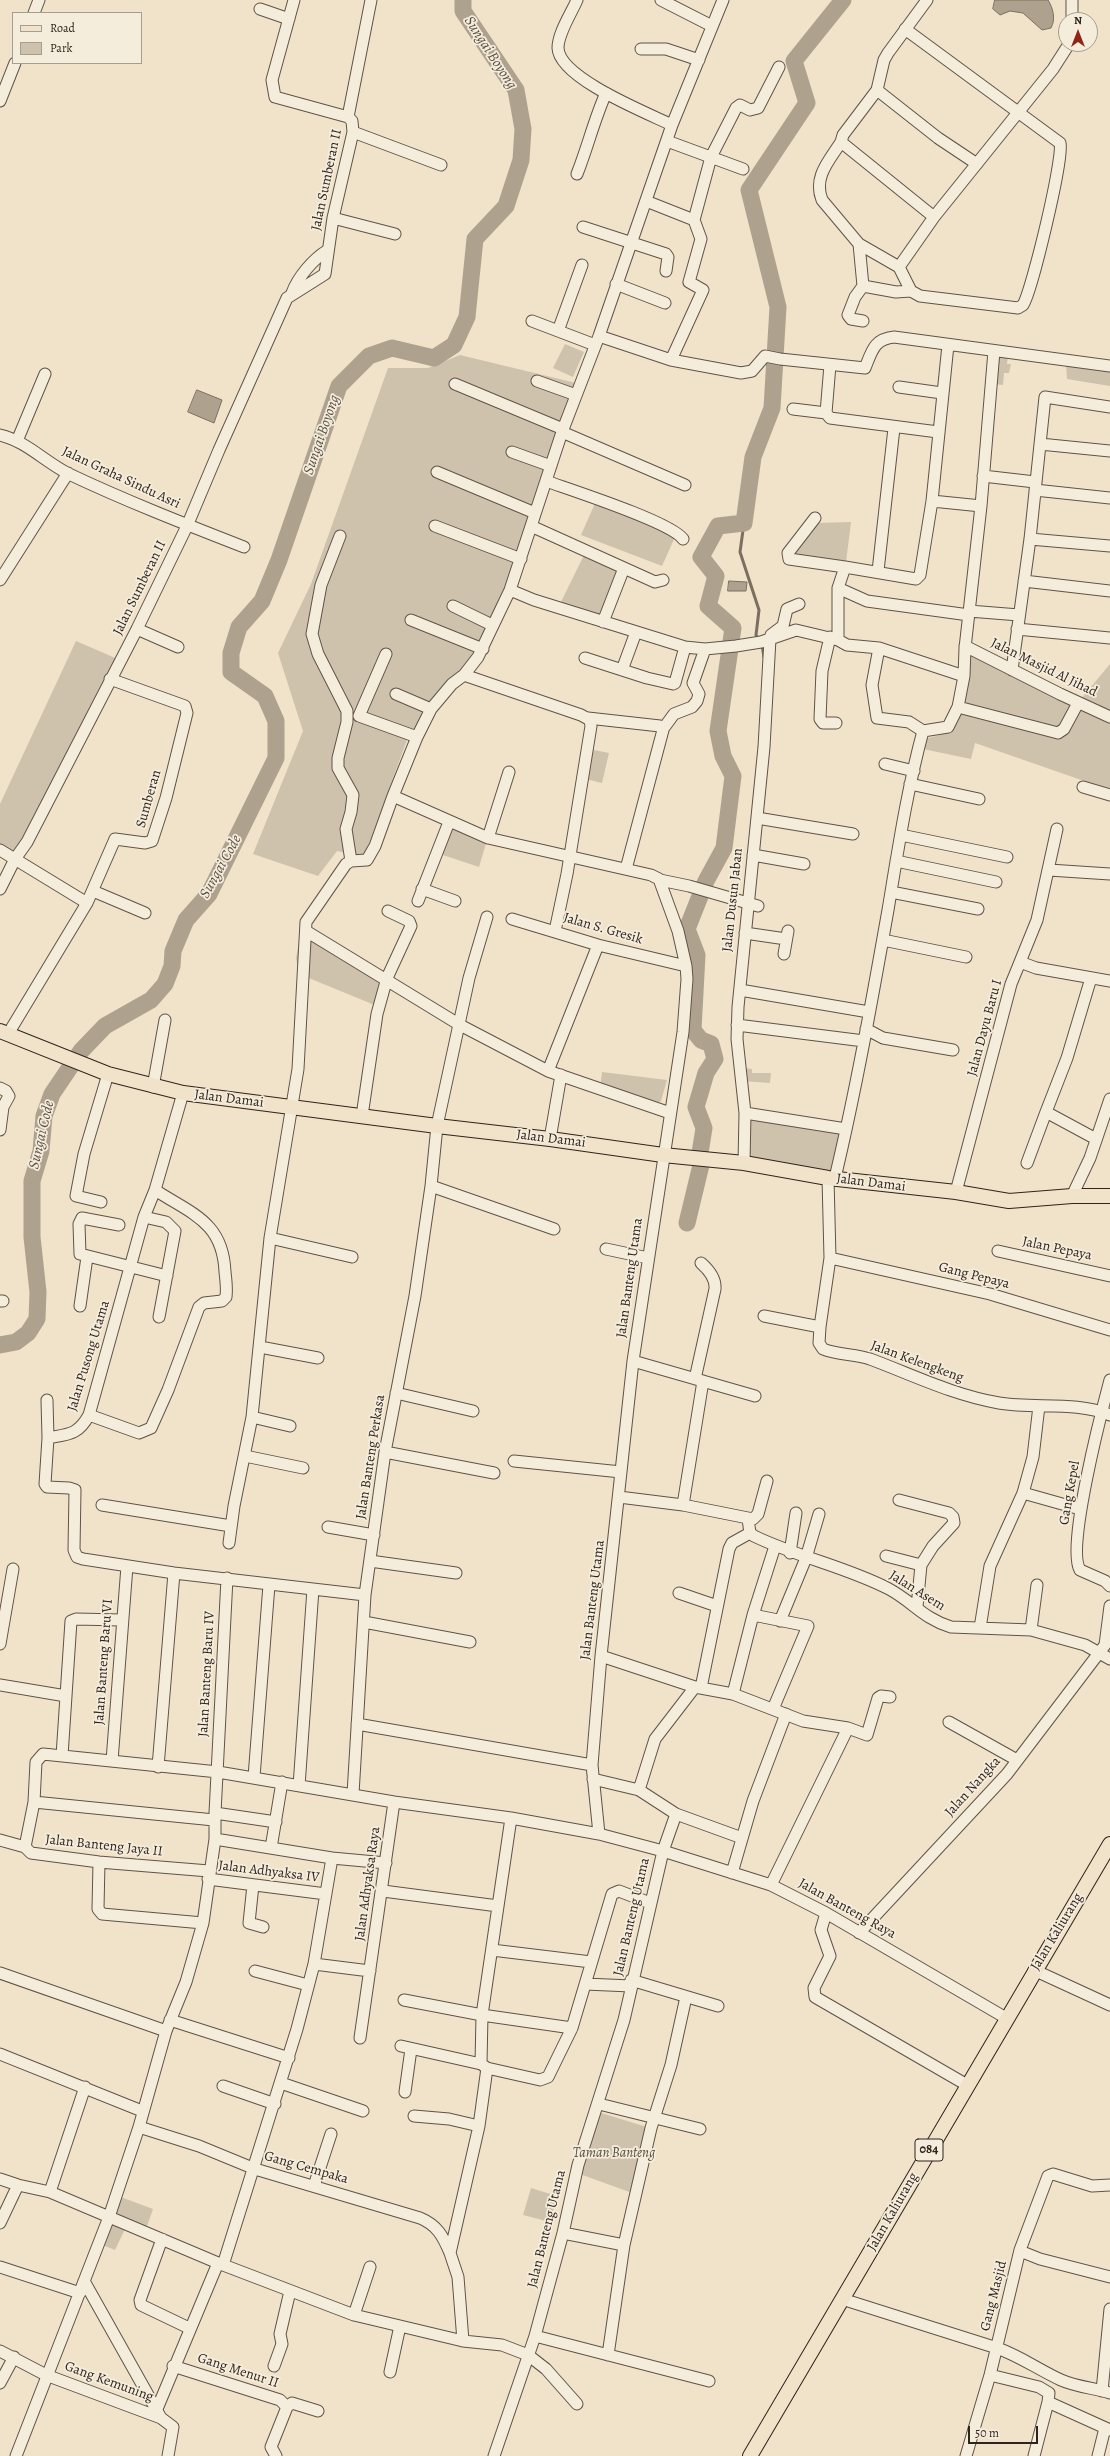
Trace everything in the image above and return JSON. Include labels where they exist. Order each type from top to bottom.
[{"type":"main road","name":"Jalan Damai","points":[[4,1033],[108,1074],[183,1093],[550,1139],[663,1155],[744,1163],[832,1178],[956,1192],[1009,1201],[1072,1196],[1110,1196]]},
{"type":"main road","name":"Jalan Kaliurang","points":[[750,2456],[1034,1970],[1110,1844]]},
{"type":"street","points":[[34,12],[39,0]]},
{"type":"street","points":[[294,0],[272,80],[275,97],[348,117],[372,0]]},
{"type":"street","points":[[577,0],[559,40],[560,56],[570,69],[606,93],[672,124]]},
{"type":"street","points":[[661,0],[712,26]]},
{"type":"street","points":[[351,860],[367,860],[375,846],[417,737],[431,709],[452,684],[464,675],[483,649],[492,625],[510,590],[562,431],[597,341],[672,124],[723,0]]},
{"type":"street","points":[[911,291],[899,267],[859,244],[822,200],[819,192],[821,174],[841,142],[843,135],[877,90],[884,60],[905,29],[928,0]]},
{"type":"street","points":[[1072,0],[1072,12]]},
{"type":"street","points":[[260,9],[289,19]]},
{"type":"street","points":[[863,286],[896,292],[911,291],[920,296],[1018,308],[1024,303],[1042,238],[1062,150],[1059,141],[1017,113],[905,29]]},
{"type":"street","points":[[641,49],[666,49],[699,60]]},
{"type":"street","points":[[899,267],[934,217],[1053,69],[1064,52]]},
{"type":"street","points":[[0,101],[15,64]]},
{"type":"street","points":[[671,360],[703,290],[689,282],[701,239],[694,220],[711,157],[738,106],[741,105],[750,110],[758,108],[779,67]]},
{"type":"street","points":[[877,90],[938,138],[977,164]]},
{"type":"street","points":[[577,174],[592,135],[591,127],[606,93]]},
{"type":"street","name":"Jalan Sumberan II","points":[[0,889],[15,859],[27,842],[137,629],[187,526],[219,450],[287,298],[292,293],[325,274],[333,218],[353,132],[352,120],[348,117]]},
{"type":"street","points":[[353,132],[441,165]]},
{"type":"street","points":[[667,141],[743,169]]},
{"type":"street","points":[[841,142],[934,217]]},
{"type":"street","points":[[646,201],[694,220]]},
{"type":"street","points":[[333,218],[395,234]]},
{"type":"street","points":[[583,227],[666,254],[668,258],[666,271]]},
{"type":"street","points":[[859,244],[863,286],[855,297],[848,315],[851,319],[863,321]]},
{"type":"street","name":"Jalan Sumberan II","points":[[292,293],[300,278],[319,256],[328,250]]},
{"type":"street","points":[[558,331],[582,265]]},
{"type":"street","points":[[616,284],[665,302]]},
{"type":"street","points":[[532,321],[558,331],[671,360],[741,373],[752,370],[766,356],[780,359],[865,368],[875,344],[885,338],[894,337],[994,352],[1110,366]]},
{"type":"street","points":[[815,518],[788,553],[789,559],[878,571],[916,579],[920,576],[932,501],[948,345]]},
{"type":"street","points":[[879,648],[872,685],[877,718],[910,722],[923,731],[942,730],[948,727],[958,706],[964,676],[965,646],[984,476],[994,352]]},
{"type":"street","points":[[830,365],[826,413],[830,418],[894,428],[938,432]]},
{"type":"street","points":[[17,441],[45,374]]},
{"type":"street","points":[[537,381],[576,395]]},
{"type":"street","points":[[455,384],[685,485]]},
{"type":"street","points":[[899,387],[942,393]]},
{"type":"street","points":[[1012,670],[1030,539],[1045,397],[1110,408]]},
{"type":"street","points":[[792,409],[826,413]]},
{"type":"street","points":[[878,571],[894,428]]},
{"type":"street","name":"Jalan Graha Sindu Asri","points":[[0,435],[17,441],[68,473],[187,526],[244,547]]},
{"type":"street","points":[[1040,444],[1110,451]]},
{"type":"street","points":[[512,452],[551,466]]},
{"type":"street","points":[[437,472],[535,513]]},
{"type":"street","points":[[0,580],[68,473]]},
{"type":"street","points":[[984,476],[1110,498]]},
{"type":"street","points":[[546,480],[642,517],[676,532],[683,539]]},
{"type":"street","points":[[932,501],[981,506]]},
{"type":"street","points":[[435,526],[521,559]]},
{"type":"street","points":[[531,526],[655,582],[663,580]]},
{"type":"street","points":[[229,1543],[252,1417],[270,1238],[302,1030],[306,922],[310,914],[351,860],[346,829],[351,812],[353,795],[340,773],[338,758],[347,722],[347,711],[327,673],[312,634],[321,585],[340,536]]},
{"type":"street","points":[[1030,539],[1110,546]]},
{"type":"street","points":[[836,723],[823,723],[820,719],[822,671],[834,639],[838,588],[845,567]]},
{"type":"street","points":[[603,622],[624,568]]},
{"type":"street","points":[[1024,581],[1110,591]]},
{"type":"street","points":[[838,588],[866,601],[969,613],[1020,614]]},
{"type":"street","points":[[510,590],[603,622],[685,647],[705,649],[731,647],[770,639],[796,630],[834,639],[847,645],[879,648],[964,676]]},
{"type":"street","points":[[770,639],[771,635],[783,626],[786,611],[798,604]]},
{"type":"street","points":[[453,606],[492,625]]},
{"type":"street","points":[[411,620],[483,649]]},
{"type":"street","points":[[137,629],[178,647]]},
{"type":"street","points":[[1018,629],[1110,638]]},
{"type":"street","points":[[622,670],[636,632]]},
{"type":"street","name":"Jalan Dusun Jaban","points":[[744,1163],[745,1113],[737,1025],[747,934],[752,906],[753,855],[764,747],[770,639]]},
{"type":"street","name":"Jalan Masjid Al Jihad","points":[[965,646],[1078,703],[1110,717]]},
{"type":"street","points":[[586,658],[670,684],[675,683],[685,647]]},
{"type":"street","points":[[626,869],[663,729],[674,714],[692,707],[697,701],[699,694],[693,682],[705,649]]},
{"type":"street","points":[[386,654],[359,716],[417,737]]},
{"type":"street","points":[[464,675],[588,718],[660,726],[663,729]]},
{"type":"street","name":"Sumberan","points":[[4,1033],[87,903],[115,839],[149,843],[154,837],[166,798],[187,713],[185,706],[110,679]]},
{"type":"street","points":[[396,694],[431,709]]},
{"type":"street","points":[[958,706],[1058,733],[1064,729],[1078,703]]},
{"type":"street","points":[[554,931],[570,858],[591,726],[588,718]]},
{"type":"street","name":"Jalan Kelengkeng","points":[[923,731],[910,784],[864,1042],[846,1129],[832,1178],[830,1258],[819,1343],[826,1350],[868,1359],[943,1390],[978,1399],[1039,1406],[1080,1408],[1106,1413]]},
{"type":"street","points":[[885,764],[914,770]]},
{"type":"street","points":[[488,838],[508,772]]},
{"type":"street","points":[[910,784],[979,799]]},
{"type":"street","points":[[1083,787],[1110,794]]},
{"type":"street","points":[[393,796],[488,838],[570,858],[651,875],[660,880],[689,886],[752,906]]},
{"type":"street","points":[[757,818],[853,834]]},
{"type":"street","points":[[418,901],[449,822]]},
{"type":"street","name":"Jalan Dayu Baru I","points":[[956,1192],[1012,984],[1037,920],[1057,829]]},
{"type":"street","points":[[901,835],[1007,857]]},
{"type":"street","points":[[0,850],[87,903]]},
{"type":"street","points":[[753,855],[804,864]]},
{"type":"street","points":[[896,861],[996,882]]},
{"type":"street","points":[[1049,870],[1110,874]]},
{"type":"street","name":"Jalan Banteng Utama","points":[[494,2456],[535,2336],[563,2233],[578,2165],[599,2104],[624,2020],[631,1983],[663,1850],[599,1834],[592,1766],[601,1656],[633,1361],[663,1155],[683,1032],[687,979],[686,966],[678,931],[660,880]]},
{"type":"street","points":[[422,889],[455,901]]},
{"type":"street","points":[[93,891],[145,913]]},
{"type":"street","points":[[891,892],[978,909]]},
{"type":"street","points":[[362,1116],[372,1040],[387,978],[411,926],[410,921],[388,911]]},
{"type":"street","name":"Jalan Banteng Perkasa","points":[[353,1794],[365,1595],[385,1452],[407,1342],[431,1186],[437,1126],[469,978],[487,917]]},
{"type":"street","name":"Jalan S. Gresik","points":[[512,919],[598,945],[686,966]]},
{"type":"street","points":[[306,931],[387,978],[460,1025],[548,1071],[670,1113]]},
{"type":"street","points":[[747,934],[787,935],[784,954]]},
{"type":"street","points":[[883,940],[966,957]]},
{"type":"street","points":[[548,1071],[598,945]]},
{"type":"street","points":[[1020,962],[1036,968],[1110,981]]},
{"type":"street","points":[[1027,1163],[1067,1058],[1091,978]]},
{"type":"street","points":[[741,990],[870,1012]]},
{"type":"street","points":[[153,1086],[165,1020]]},
{"type":"street","points":[[737,1025],[864,1042]]},
{"type":"street","points":[[866,1029],[883,1038],[953,1050]]},
{"type":"street","points":[[101,1202],[76,1196],[84,1154],[108,1074]]},
{"type":"street","points":[[550,1139],[561,1075]]},
{"type":"street","points":[[0,1088],[6,1091],[9,1096],[3,1107],[0,1130]]},
{"type":"street","name":"Jalan Pusong Utama","points":[[48,1438],[69,1434],[82,1428],[89,1415],[144,1217],[155,1190],[183,1093]]},
{"type":"street","points":[[1072,1196],[1090,1158],[1110,1099]]},
{"type":"street","points":[[1046,1112],[1096,1139]]},
{"type":"street","points":[[745,1113],[846,1129]]},
{"type":"street","points":[[431,1186],[554,1229]]},
{"type":"street","points":[[89,1415],[139,1433],[144,1433],[151,1428],[168,1390],[200,1307],[204,1303],[222,1301],[226,1297],[225,1258],[218,1237],[206,1223],[155,1190]]},
{"type":"street","points":[[144,1217],[166,1222],[175,1231],[159,1317]]},
{"type":"street","points":[[119,1225],[86,1218],[80,1220],[80,1254],[167,1276]]},
{"type":"street","points":[[270,1238],[352,1257]]},
{"type":"street","points":[[606,1249],[648,1258]]},
{"type":"street","name":"Jalan Pepaya","points":[[998,1251],[1110,1276]]},
{"type":"street","points":[[80,1306],[87,1257]]},
{"type":"street","name":"Gang Pepaya","points":[[830,1258],[990,1294],[1110,1330]]},
{"type":"street","points":[[683,1505],[699,1380],[715,1289],[715,1283],[710,1272],[701,1263]]},
{"type":"street","points":[[764,1316],[820,1327]]},
{"type":"street","points":[[260,1347],[318,1358]]},
{"type":"street","points":[[633,1361],[755,1396]]},
{"type":"street","name":"Gang Kepel","points":[[1110,1380],[1106,1413],[1080,1509],[1078,1567],[1110,1586]]},
{"type":"street","points":[[396,1393],[473,1411]]},
{"type":"street","points":[[47,1400],[48,1438],[45,1484],[47,1487],[72,1488],[76,1494],[75,1554],[82,1559],[174,1573],[365,1595]]},
{"type":"street","points":[[980,1628],[992,1559],[1023,1493],[1033,1457],[1039,1406]]},
{"type":"street","points":[[252,1417],[290,1426]]},
{"type":"street","points":[[385,1452],[494,1474]]},
{"type":"street","points":[[245,1456],[303,1468]]},
{"type":"street","points":[[514,1461],[621,1472]]},
{"type":"street","points":[[619,1497],[683,1505],[748,1519],[756,1517],[767,1481]]},
{"type":"street","points":[[1023,1493],[1080,1509]]},
{"type":"street","points":[[899,1500],[949,1514],[953,1517],[954,1523],[933,1546],[921,1565],[923,1613]]},
{"type":"street","points":[[102,1505],[232,1526]]},
{"type":"street","points":[[790,1553],[796,1513]]},
{"type":"street","points":[[780,1621],[806,1558],[819,1514]]},
{"type":"street","points":[[639,1790],[655,1739],[698,1687],[732,1543],[750,1532],[748,1519]]},
{"type":"street","points":[[328,1527],[374,1535]]},
{"type":"street","name":"Jalan Asem","points":[[750,1532],[754,1536],[790,1553],[889,1589],[923,1613],[951,1627],[1031,1630],[1084,1645],[1110,1658]]},
{"type":"street","points":[[733,1694],[753,1615],[775,1546]]},
{"type":"street","points":[[886,1556],[921,1565]]},
{"type":"street","points":[[370,1561],[456,1573]]},
{"type":"street","name":"Jalan Banteng Baru VI","points":[[112,1761],[121,1620],[127,1566]]},
{"type":"street","points":[[0,1644],[13,1569]]},
{"type":"street","points":[[158,1767],[174,1573]]},
{"type":"street","name":"Jalan Banteng Baru IV","points":[[16,2456],[46,2375],[80,2293],[109,2217],[139,2127],[142,2111],[166,2031],[186,1982],[203,1923],[215,1839],[227,1578]]},
{"type":"street","points":[[254,1777],[269,1585]]},
{"type":"street","points":[[1031,1630],[1037,1585]]},
{"type":"street","points":[[298,1786],[313,1589]]},
{"type":"street","points":[[679,1593],[717,1606]]},
{"type":"street","points":[[1099,1653],[1105,1645],[1110,1606]]},
{"type":"street","points":[[753,1615],[808,1626],[773,1709]]},
{"type":"street","points":[[62,1756],[71,1621],[76,1619],[121,1620]]},
{"type":"street","points":[[364,1622],[470,1642]]},
{"type":"street","name":"Jalan Nangka","points":[[859,1933],[981,1804],[1017,1760],[1099,1653]]},
{"type":"street","points":[[601,1656],[698,1687],[733,1694],[803,1721],[848,1728],[866,1735],[878,1698],[881,1696],[890,1697]]},
{"type":"street","points":[[0,1686],[66,1696]]},
{"type":"street","points":[[732,1873],[753,1801],[786,1714]]},
{"type":"street","points":[[949,1722],[1017,1760]]},
{"type":"street","points":[[357,1724],[592,1766]]},
{"type":"street","points":[[771,1885],[848,1728]]},
{"type":"street","points":[[25,1847],[34,1802],[36,1762],[43,1754],[254,1777],[394,1802],[511,1818],[599,1834]]},
{"type":"street","points":[[593,1779],[639,1790],[676,1814],[742,1838]]},
{"type":"street","points":[[271,1848],[282,1782]]},
{"type":"street","points":[[34,1802],[276,1822]]},
{"type":"street","name":"Jalan Adhyaksa Raya","points":[[360,2038],[383,1891],[394,1802]]},
{"type":"street","points":[[663,1850],[676,1814]]},
{"type":"street","points":[[450,2253],[479,2126],[484,2066],[482,2015],[511,1818]]},
{"type":"street","points":[[215,1839],[332,1858],[386,1863]]},
{"type":"street","name":"Jalan Banteng Jaya II","points":[[0,1840],[25,1847],[31,1853],[209,1875]]},
{"type":"street","name":"Jalan Banteng Raya","points":[[663,1850],[771,1885],[788,1893],[826,1913],[1006,2018]]},
{"type":"street","points":[[159,2414],[173,2366],[189,2328],[220,2264],[255,2169],[289,2058],[314,1964],[332,1858]]},
{"type":"street","points":[[99,1862],[98,1909],[102,1914],[203,1923]]},
{"type":"street","name":"Jalan Adhyaksa IV","points":[[209,1875],[253,1885],[326,1894]]},
{"type":"street","points":[[253,1885],[249,1923],[262,1927]]},
{"type":"street","points":[[383,1891],[498,1906]]},
{"type":"street","points":[[405,2092],[406,2047],[544,2079],[551,2072],[572,2028],[612,1894],[619,1891],[650,1903]]},
{"type":"street","points":[[826,1913],[821,1930],[830,1956],[814,1988],[815,1997],[967,2085]]},
{"type":"street","points":[[492,1950],[591,1962]]},
{"type":"street","points":[[314,1964],[370,1971]]},
{"type":"street","points":[[1034,1970],[1110,2005]]},
{"type":"street","points":[[255,1971],[308,1985]]},
{"type":"street","points":[[0,1973],[166,2031]]},
{"type":"street","points":[[585,1984],[631,1983],[718,2006]]},
{"type":"street","points":[[608,2355],[624,2245],[654,2118],[671,2065],[686,1997]]},
{"type":"street","points":[[404,2000],[482,2015],[572,2028]]},
{"type":"street","points":[[170,2020],[289,2058]]},
{"type":"street","points":[[0,2054],[142,2111]]},
{"type":"street","points":[[281,2083],[363,2111]]},
{"type":"street","points":[[223,2086],[275,2104]]},
{"type":"street","points":[[50,2192],[85,2087]]},
{"type":"street","points":[[599,2104],[700,2129]]},
{"type":"street","points":[[414,2116],[449,2119],[479,2126]]},
{"type":"street","name":"Gang Cempaka","points":[[139,2127],[198,2146],[255,2169],[390,2207],[433,2223],[442,2235],[458,2277],[463,2340]]},
{"type":"street","points":[[314,2186],[331,2134]]},
{"type":"street","name":"Gang Masjid","points":[[966,2456],[990,2375],[1020,2251],[1048,2176],[1053,2174],[1092,2186],[1110,2185]]},
{"type":"street","points":[[0,2178],[18,2185],[50,2192],[220,2264],[354,2315],[463,2340],[502,2345],[528,2355],[546,2369],[577,2404]]},
{"type":"street","points":[[0,2223],[18,2185]]},
{"type":"street","points":[[563,2233],[624,2245]]},
{"type":"street","points":[[162,2239],[140,2300],[141,2305],[189,2328]]},
{"type":"street","points":[[1020,2251],[1040,2259],[1110,2277]]},
{"type":"street","points":[[0,2267],[80,2293]]},
{"type":"street","points":[[354,2315],[370,2267]]},
{"type":"street","points":[[84,2281],[159,2414],[170,2423],[174,2430],[168,2456]]},
{"type":"street","points":[[274,2366],[282,2344],[280,2334],[290,2291]]},
{"type":"street","points":[[842,2298],[997,2348],[1011,2353],[1060,2380],[1075,2386],[1106,2392],[1110,2309]]},
{"type":"street","points":[[390,2372],[400,2326]]},
{"type":"street","points":[[535,2336],[709,2381]]},
{"type":"street","name":"Gang Kemuning","points":[[0,2351],[46,2375],[159,2414]]},
{"type":"street","points":[[0,2383],[14,2357]]},
{"type":"street","name":"Gang Menur II","points":[[173,2366],[280,2400],[287,2407],[271,2447],[276,2456]]},
{"type":"street","points":[[990,2375],[1039,2387],[1049,2393],[1034,2456]]},
{"type":"street","points":[[1048,2402],[1108,2429],[1098,2456]]},
{"type":"street","points":[[287,2407],[292,2403],[318,2411]]},
{"type":"green space","points":[[565,344],[584,352],[573,377],[553,368]]},
{"type":"green space","points":[[996,353],[1008,355],[1007,364],[1011,364],[1009,373],[1004,373],[1003,385],[994,384]]},
{"type":"green space","points":[[460,355],[580,384],[521,559],[464,675],[451,684],[407,740],[364,857],[337,851],[318,876],[253,854],[303,731],[278,653],[311,584],[388,368],[428,368]]},
{"type":"green space","points":[[1066,363],[1110,370],[1110,386],[1067,379]]},
{"type":"green space","points":[[596,501],[675,537],[662,566],[581,535]]},
{"type":"green space","points":[[851,522],[846,562],[791,554],[815,523]]},
{"type":"green space","points":[[584,555],[623,571],[603,622],[559,606]]},
{"type":"green space","points":[[76,641],[120,660],[15,859],[0,850],[0,804]]},
{"type":"green space","points":[[966,648],[1080,700],[1110,664],[1110,790],[975,743],[971,759],[923,749],[925,739],[947,733],[964,676]]},
{"type":"green space","points":[[584,748],[609,753],[602,783],[577,777]]},
{"type":"green space","points":[[449,824],[487,840],[479,867],[440,854]]},
{"type":"green space","points":[[302,925],[382,975],[377,1006],[299,974],[296,958]]},
{"type":"green space","points":[[743,1068],[752,1069],[752,1073],[771,1073],[770,1083],[743,1081]]},
{"type":"green space","points":[[602,1072],[667,1080],[661,1101],[653,1106],[600,1089]]},
{"type":"green space","points":[[746,1114],[846,1129],[834,1177],[745,1161]]},
{"type":"green space","name":"Taman Banteng","points":[[598,2112],[650,2128],[635,2194],[577,2173]]},
{"type":"green space","name":"Taman Banteng","points":[[531,2188],[557,2196],[550,2222],[523,2215]]},
{"type":"green space","points":[[118,2196],[153,2209],[146,2229],[112,2215]]},
{"type":"green space","points":[[110,2221],[126,2227],[115,2250],[100,2244]]},
{"type":"shaded area","points":[[995,0],[1048,0],[1053,14],[1053,25],[1051,28],[1042,30],[1023,13],[1010,11],[1000,15],[993,9]]},
{"type":"shaded area","points":[[197,390],[222,400],[214,423],[188,412]]},
{"type":"shaded area","points":[[729,581],[747,582],[746,591],[728,591]]},
{"type":"waterway","name":"Sungai Code","points":[[0,1345],[16,1342],[28,1333],[37,1319],[38,1292],[32,1237],[32,1181],[41,1151],[44,1116],[52,1094],[81,1051],[105,1026],[151,1000],[165,984],[172,966],[173,951],[186,920],[209,894],[276,758],[276,721],[265,696],[231,672],[231,653],[239,627],[262,601],[279,560],[339,386],[369,356],[392,348],[434,358],[454,345],[467,317],[475,239],[506,206],[521,160],[523,129],[516,90],[463,11],[463,0]]},
{"type":"waterway","points":[[700,1153],[704,1128],[696,1107],[706,1073],[715,1059],[711,1044],[701,1040],[693,1030],[697,955],[687,929],[706,881],[724,848],[733,776],[723,756],[718,731],[733,628],[708,606],[716,576],[701,557],[718,526],[744,523],[753,457],[772,408],[778,307],[749,190],[807,103],[794,61],[843,0]]},
{"type":"waterway","points":[[744,523],[740,552],[759,610],[756,635],[758,639]]},
{"type":"waterway","points":[[762,645],[764,657]]},
{"type":"waterway","points":[[687,1223],[701,1165]]},
{"type":"water label","name":"Sungai Boyong","points":[[490,53]]},
{"type":"water label","name":"Sungai Boyong","points":[[322,435]]}]
